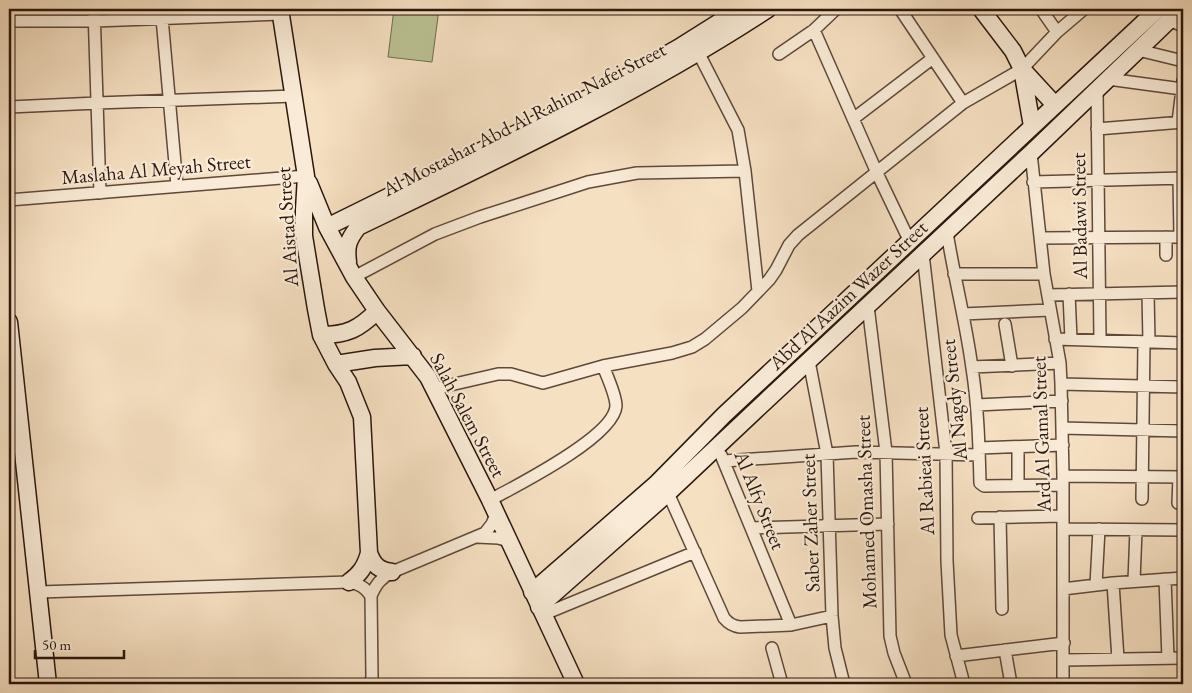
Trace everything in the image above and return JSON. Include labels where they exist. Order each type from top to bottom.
[{"type":"street","points":[[94,9],[100,193]]},
{"type":"street","name":"Al Mostashar Abd Al Rahim Nafei Street","points":[[326,227],[598,93],[678,48],[740,9]]},
{"type":"street","name":"Al Mostashar Abd Al Rahim Nafei Street","points":[[351,271],[346,250],[350,238],[358,228],[604,106],[667,72],[768,9]]},
{"type":"street","points":[[780,54],[814,30],[836,9]]},
{"type":"street","points":[[900,9],[963,103]]},
{"type":"street","points":[[981,9],[1013,51],[1022,69],[1054,105]]},
{"type":"street","points":[[1040,9],[1057,32]]},
{"type":"street","points":[[433,388],[498,374],[518,375],[543,383],[604,366],[672,353],[692,347],[705,339],[742,308],[776,270],[798,235],[963,103],[1022,69],[1057,32],[1084,9]]},
{"type":"street","name":"Abd Al Aazim Wazer Street","points":[[532,592],[656,484],[724,415],[896,256],[1054,105],[1181,9]]},
{"type":"street","points":[[9,21],[95,21],[280,11]]},
{"type":"street","name":"Al Aistad Street","points":[[280,11],[306,176],[304,236],[321,335],[348,382],[362,417],[369,553],[366,565],[359,575],[349,582]]},
{"type":"street","points":[[162,18],[177,186]]},
{"type":"street","name":"Abd Al Aazim Wazer Street","points":[[540,611],[668,493],[721,454],[736,429],[1031,154],[1170,18]]},
{"type":"street","points":[[814,30],[877,173],[910,242],[915,250],[923,254]]},
{"type":"street","points":[[1138,50],[1183,61]]},
{"type":"street","points":[[698,52],[738,130],[745,171],[758,291]]},
{"type":"street","points":[[853,119],[933,58]]},
{"type":"street","points":[[1022,69],[1032,126]]},
{"type":"street","points":[[1096,129],[1181,122],[1182,85],[1102,85]]},
{"type":"street","name":"Al Badawi Street","points":[[1100,340],[1096,129],[1102,85]]},
{"type":"street","points":[[9,107],[294,96]]},
{"type":"street","name":"Ard Al Gamal Street","points":[[1031,154],[1044,274],[1060,363],[1063,481],[1063,684]]},
{"type":"street","points":[[351,271],[435,234],[480,217],[588,182],[637,173],[745,171]]},
{"type":"street","name":"Salah Salem Street","points":[[306,176],[326,227],[351,271],[377,311],[428,377],[493,507],[540,611],[576,684]]},
{"type":"street","name":"Maslaha Al Meyah Street","points":[[9,200],[306,176]]},
{"type":"street","points":[[1033,182],[1181,178],[1182,237],[1040,238]]},
{"type":"street","name":"Al Nagdy Street","points":[[947,232],[972,367],[980,483],[982,485],[1018,485],[1142,477],[1181,477]]},
{"type":"street","points":[[1166,237],[1166,255]]},
{"type":"street","name":"Al Rabieai Street","points":[[923,254],[946,453],[947,561],[952,635],[964,684]]},
{"type":"street","points":[[896,256],[906,262],[907,269]]},
{"type":"street","points":[[954,274],[1044,274]]},
{"type":"street","points":[[1048,295],[1183,292]]},
{"type":"street","points":[[1142,499],[1143,386],[1148,293]]},
{"type":"street","points":[[1069,294],[1071,339]]},
{"type":"street","name":"Mohamed Omasha Street","points":[[868,306],[886,452],[890,636],[894,653],[906,684]]},
{"type":"street","points":[[962,314],[1050,310]]},
{"type":"street","points":[[321,335],[337,335],[352,331],[365,323],[377,311]]},
{"type":"street","points":[[9,322],[48,684]]},
{"type":"street","points":[[1005,324],[1012,366]]},
{"type":"street","points":[[1055,339],[1183,343]]},
{"type":"street","points":[[336,364],[375,358],[413,356]]},
{"type":"street","name":"Saber Zaher Street","points":[[809,361],[827,454],[832,616],[835,648],[844,684]]},
{"type":"street","points":[[972,367],[1060,363]]},
{"type":"street","points":[[370,684],[372,678],[370,596],[375,586],[392,572],[485,533],[492,524],[493,507],[572,452],[605,426],[614,414],[616,405],[604,366]]},
{"type":"street","points":[[1061,384],[1183,387]]},
{"type":"street","points":[[9,427],[17,399]]},
{"type":"street","points":[[743,399],[745,408],[754,412]]},
{"type":"street","points":[[976,405],[1062,401]]},
{"type":"street","points":[[724,415],[732,417],[736,429]]},
{"type":"street","points":[[1062,428],[1183,431]]},
{"type":"street","points":[[721,454],[946,453],[1018,447],[1062,446]]},
{"type":"street","points":[[1018,447],[1018,485]]},
{"type":"street","name":"Al Alfy Street","points":[[721,454],[791,625]]},
{"type":"street","points":[[1178,503],[1181,477]]},
{"type":"street","points":[[668,493],[724,618],[728,623],[740,627],[791,625],[832,616]]},
{"type":"street","points":[[978,518],[1063,516]]},
{"type":"street","points":[[1000,517],[1002,609]]},
{"type":"street","points":[[751,528],[888,524]]},
{"type":"street","points":[[1063,529],[1183,530]]},
{"type":"street","points":[[1096,584],[1099,529]]},
{"type":"street","points":[[1134,581],[1136,530]]},
{"type":"street","points":[[475,538],[492,537],[508,541]]},
{"type":"street","points":[[540,611],[695,552]]},
{"type":"street","points":[[369,553],[373,563],[381,570],[392,572]]},
{"type":"street","points":[[1063,589],[1096,584],[1183,578]]},
{"type":"street","points":[[1165,579],[1168,658]]},
{"type":"street","points":[[39,592],[349,582],[358,583],[365,588],[370,596]]},
{"type":"street","points":[[1113,583],[1118,659]]},
{"type":"street","points":[[956,656],[1064,643]]},
{"type":"street","points":[[772,648],[782,684]]},
{"type":"street","points":[[1005,650],[1011,684]]},
{"type":"street","points":[[1064,660],[1183,658]]},
{"type":"green space","points":[[394,9],[439,9],[432,62],[388,57]]}]
